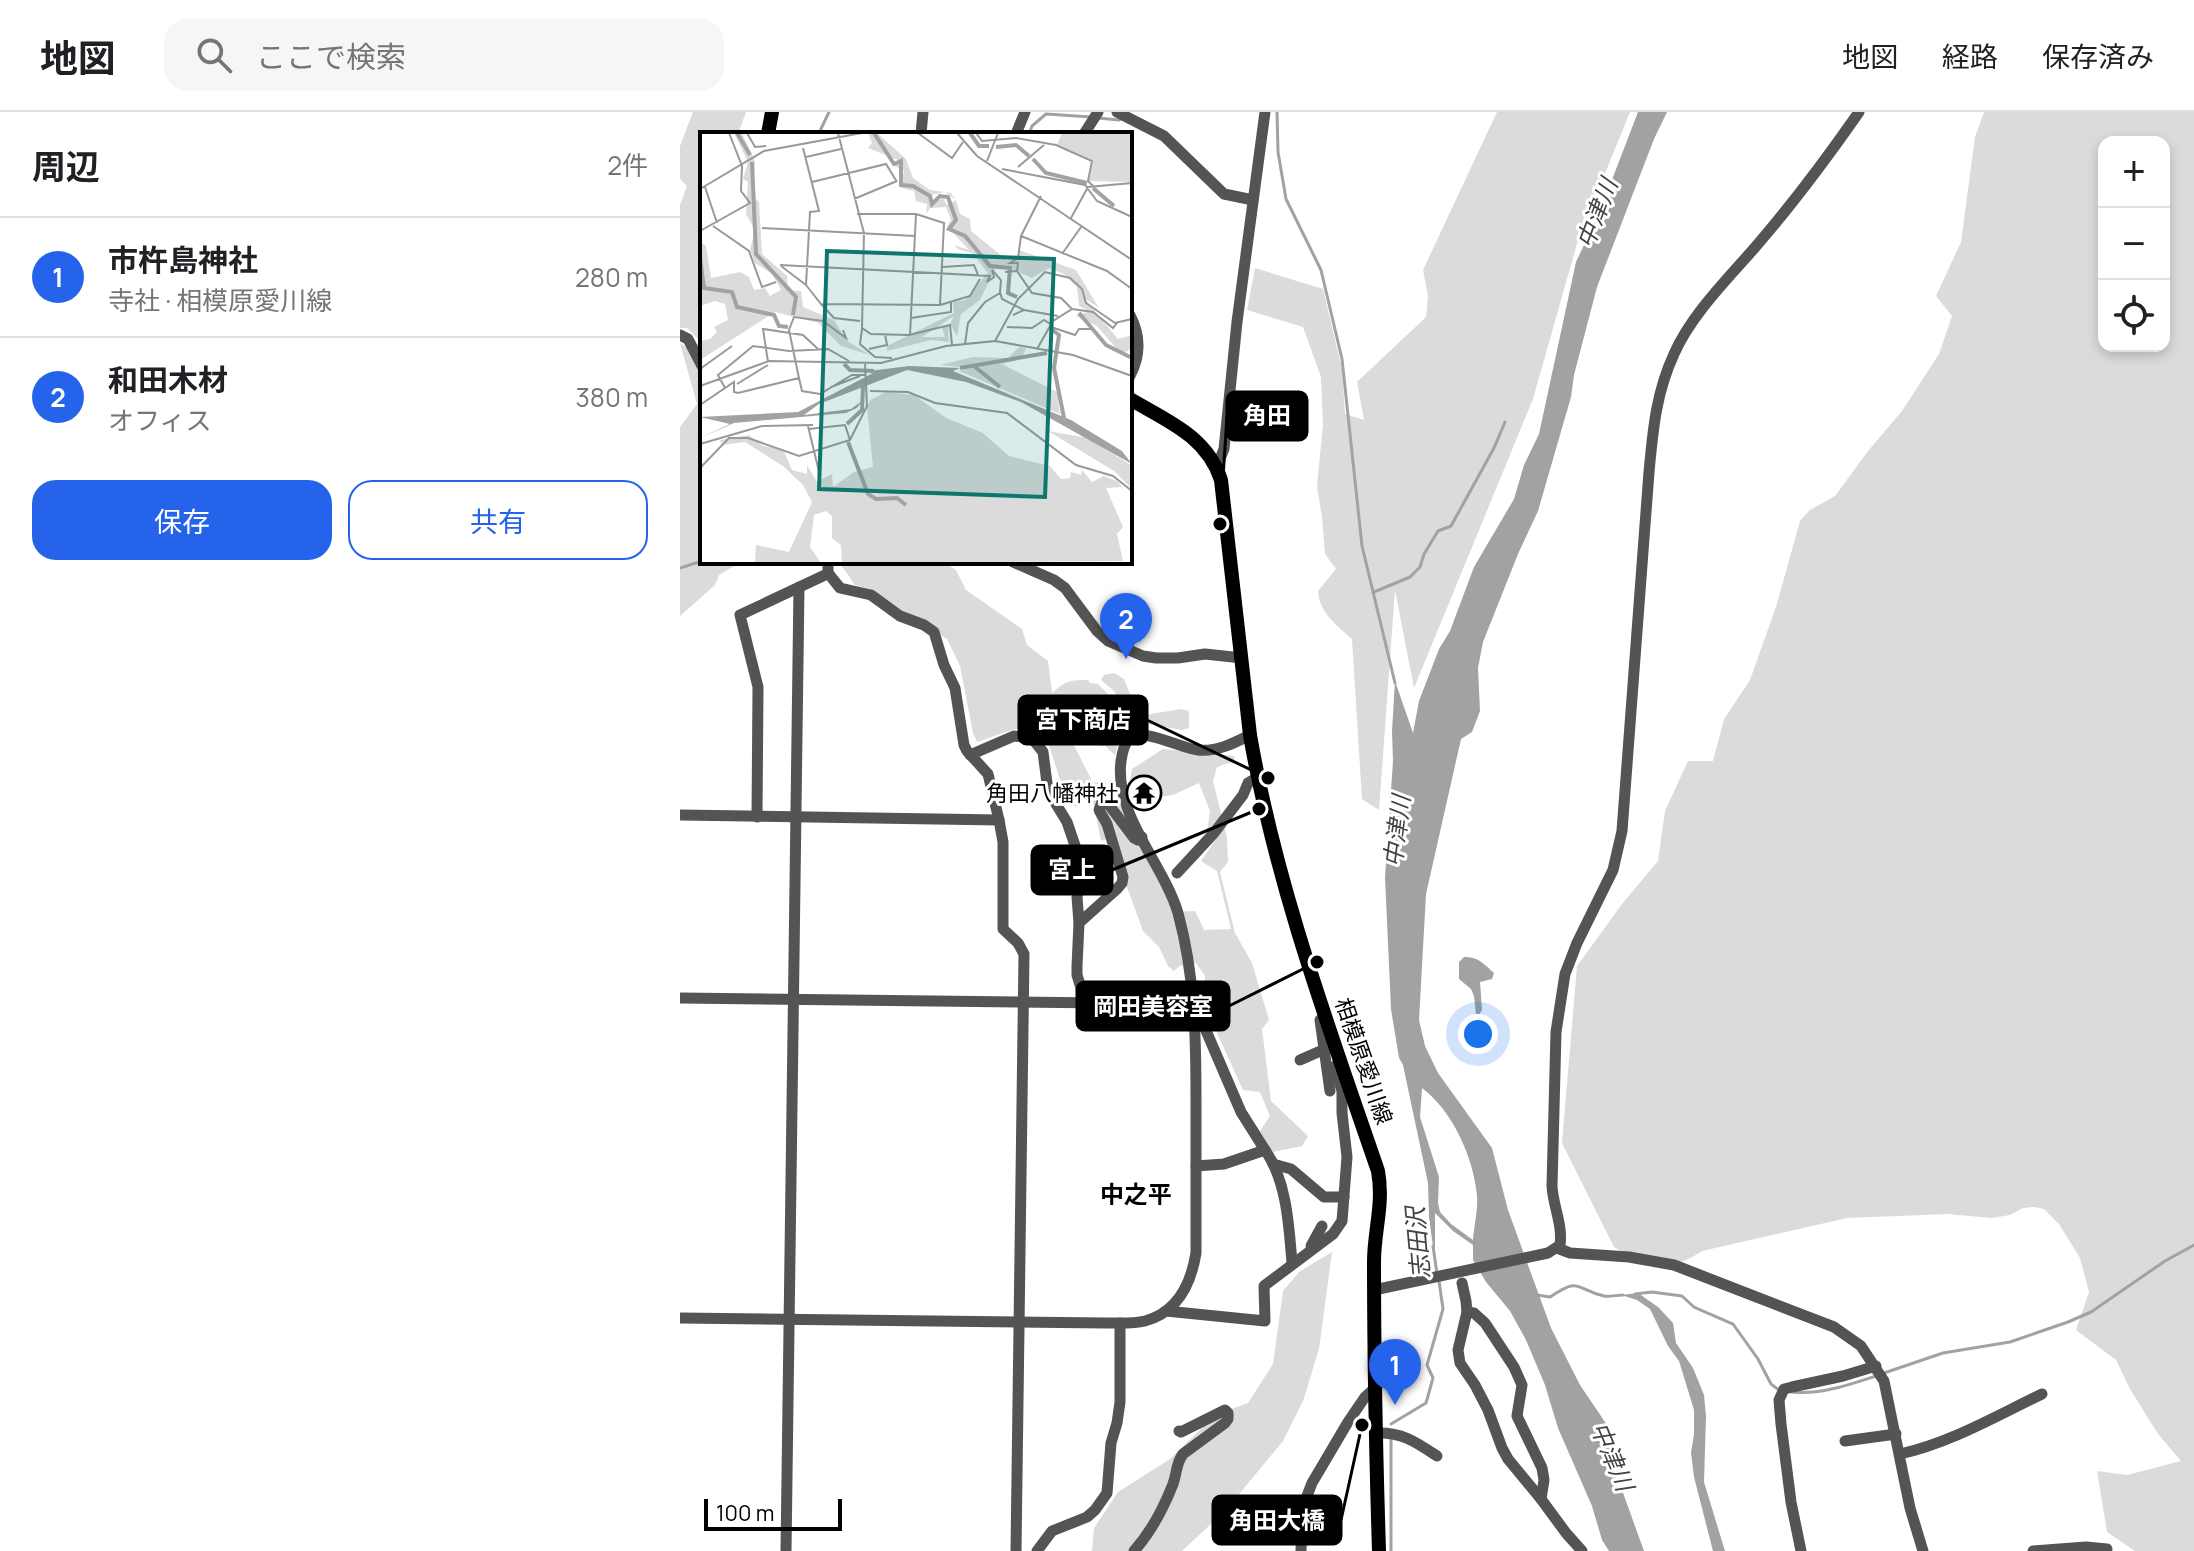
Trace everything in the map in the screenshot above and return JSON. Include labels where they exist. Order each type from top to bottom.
[{"type":"main road","points":[[768,132],[772,112]]},
{"type":"main road","name":"相模原愛川線","points":[[1132,400],[1196,439],[1217,466],[1224,495],[1250,735],[1258,777],[1291,911],[1378,1171],[1381,1208],[1374,1252],[1381,1289],[1375,1388],[1379,1551]]},
{"type":"street","points":[[921,132],[923,112]]},
{"type":"street","points":[[1017,132],[1025,112]]},
{"type":"street","points":[[1085,132],[1098,112]]},
{"type":"street","points":[[1118,112],[1164,136],[1224,194],[1253,200]]},
{"type":"street","points":[[1217,466],[1224,449],[1235,338],[1265,112]]},
{"type":"street","points":[[1381,1289],[1552,1250],[1560,1245],[1561,1231],[1552,1186],[1559,1005],[1565,974],[1613,870],[1622,831],[1649,472],[1659,394],[1675,351],[1693,323],[1827,158],[1859,112]]},
{"type":"street","points":[[1132,322],[1139,345],[1132,371]]},
{"type":"street","points":[[680,335],[688,339],[700,362]]},
{"type":"street","points":[[1018,564],[1065,588],[1108,641],[1143,656],[1165,659],[1205,654],[1242,658]]},
{"type":"street","points":[[757,817],[758,687],[740,615],[799,587],[828,568],[840,588],[871,595],[900,616],[934,632],[955,688],[964,745],[988,774],[999,820],[1003,842],[1003,929],[1022,949],[1016,1551]]},
{"type":"street","points":[[786,1551],[799,587]]},
{"type":"street","points":[[680,1318],[1120,1323],[1142,1322],[1166,1311],[1185,1291],[1196,1253],[1195,1009],[1175,904],[1126,804],[1120,784],[1122,754],[1128,739],[1135,735],[1188,749],[1209,750],[1250,735]]},
{"type":"street","points":[[970,755],[1014,736],[1032,738],[1043,752],[1048,791],[1067,822],[1082,866],[1077,897],[1077,975],[1086,1004]]},
{"type":"street","points":[[1177,873],[1214,833],[1243,795],[1248,783],[1258,777]]},
{"type":"street","points":[[1079,923],[1122,883],[1123,877],[1107,824],[1099,810],[1102,802],[1106,801],[1134,838],[1138,840],[1142,837]]},
{"type":"street","points":[[680,815],[999,820]]},
{"type":"street","points":[[680,998],[1086,1004],[1195,1009]]},
{"type":"street","points":[[1195,1009],[1241,1112],[1273,1164],[1288,1211],[1292,1263]]},
{"type":"street","points":[[1324,1013],[1319,1017],[1330,1091]]},
{"type":"street","points":[[1300,1060],[1325,1049]]},
{"type":"street","points":[[1166,1311],[1265,1321],[1264,1286],[1339,1227],[1344,1213],[1347,1157],[1342,1091],[1335,1066],[1341,1062]]},
{"type":"street","points":[[1196,1166],[1224,1164],[1265,1150]]},
{"type":"street","points":[[1273,1164],[1291,1169],[1324,1197],[1344,1197]]},
{"type":"street","points":[[1310,1250],[1322,1226]]},
{"type":"street","points":[[1552,1250],[1629,1257],[1674,1265],[1834,1327],[1861,1346],[1884,1381],[1910,1508],[1923,1551]]},
{"type":"street","points":[[1462,1283],[1467,1312],[1458,1350],[1460,1363],[1488,1410],[1508,1459],[1582,1551]]},
{"type":"street","points":[[1467,1312],[1474,1313],[1485,1323],[1522,1385],[1517,1416],[1542,1468],[1544,1489],[1541,1499]]},
{"type":"street","points":[[1037,1551],[1052,1531],[1087,1517],[1107,1493],[1111,1443],[1120,1402],[1120,1323]]},
{"type":"street","points":[[1801,1551],[1791,1502],[1780,1396],[1784,1389],[1876,1366]]},
{"type":"street","points":[[1301,1551],[1302,1509],[1312,1483],[1348,1422],[1375,1388]]},
{"type":"street","points":[[1900,1454],[1946,1439],[2042,1394]]},
{"type":"street","points":[[1134,1551],[1157,1518],[1173,1485],[1179,1459],[1225,1423],[1228,1413],[1225,1410],[1179,1431]]},
{"type":"street","points":[[1376,1433],[1401,1435],[1437,1456]]},
{"type":"street","points":[[1850,1442],[1896,1434]]},
{"type":"street","points":[[2033,1551],[2086,1547],[2107,1549]]},
{"type":"shaded area","points":[[693,112],[746,112],[739,132],[700,132],[700,341],[687,328],[680,328],[680,205],[687,186],[680,179],[680,146]]},
{"type":"shaded area","points":[[1497,112],[1630,112],[1578,240],[1533,399],[1414,688],[1395,590],[1379,810],[1362,799],[1352,639],[1325,612],[1319,599],[1318,591],[1336,569],[1325,554],[1317,486],[1323,425],[1321,377],[1303,327],[1247,310],[1255,268],[1323,289],[1342,369],[1345,414],[1364,420],[1357,382],[1426,317],[1428,296],[1423,270]]},
{"type":"shaded area","points":[[1984,112],[2194,112],[2194,1551],[2135,1551],[2107,1532],[2097,1471],[2127,1475],[2181,1461],[2158,1434],[2116,1360],[2076,1330],[2089,1292],[2080,1258],[2059,1224],[2044,1209],[2023,1208],[2010,1215],[1992,1218],[1947,1214],[1847,1218],[1702,1251],[1683,1261],[1665,1264],[1614,1247],[1562,1143],[1577,966],[1658,861],[1665,811],[1688,761],[1713,761],[1724,719],[1750,680],[1776,607],[1800,521],[1810,510],[1835,496],[1902,411],[1939,354],[1952,316],[1936,296],[1961,242],[1975,137]]},
{"type":"shaded area","points":[[700,341],[700,564],[738,564],[719,575],[715,585],[680,616],[680,427],[697,404],[680,343],[691,351]]},
{"type":"shaded area","points":[[840,564],[947,564],[956,570],[966,590],[1022,629],[1027,645],[1048,661],[1052,693],[1076,680],[1098,684],[1117,705],[1126,724],[1127,731],[1119,740],[1115,755],[1105,746],[1099,746],[1082,722],[1071,728],[1053,694],[1053,704],[1093,783],[1105,781],[1133,828],[1172,912],[1195,911],[1204,930],[1231,929],[1217,871],[1201,861],[1216,839],[1207,831],[1210,811],[1199,783],[1173,795],[1136,805],[1129,786],[1132,769],[1163,749],[1234,756],[1235,761],[1217,767],[1213,781],[1227,838],[1228,862],[1220,872],[1235,933],[1252,963],[1269,1020],[1262,1029],[1271,1101],[1308,1136],[1302,1146],[1273,1152],[1260,1131],[1270,1116],[1260,1092],[1243,1090],[1206,1009],[1205,976],[1196,963],[1180,966],[1174,971],[1168,966],[1159,947],[1143,931],[1109,838],[1101,841],[1093,801],[1086,797],[1076,807],[1067,801],[1044,730],[1037,727],[1020,728],[977,742],[960,666],[947,639],[869,589],[855,585]]},
{"type":"shaded area","points":[[1114,673],[1124,679],[1139,716],[1181,709],[1189,711],[1189,728],[1182,730],[1130,721],[1114,691],[1101,680],[1104,675]]},
{"type":"shaded area","points":[[1332,1252],[1319,1349],[1303,1401],[1283,1441],[1226,1510],[1182,1551],[1092,1551],[1094,1528],[1118,1492],[1170,1459],[1215,1415],[1248,1403],[1273,1364],[1283,1291],[1299,1272]]},
{"type":"water","name":"中津川","points":[[1638,112],[1667,112],[1597,287],[1571,397],[1538,511],[1483,642],[1478,668],[1480,711],[1472,732],[1461,739],[1426,894],[1419,1020],[1425,1046],[1438,1073],[1492,1148],[1508,1210],[1551,1328],[1580,1385],[1607,1425],[1622,1490],[1644,1551],[1609,1551],[1602,1540],[1592,1506],[1558,1428],[1545,1385],[1526,1340],[1510,1311],[1473,1260],[1473,1245],[1435,1213],[1435,1261],[1428,1183],[1391,1009],[1385,877],[1395,681],[1413,733],[1419,701],[1439,649],[1450,631],[1474,567],[1514,499],[1524,465],[1539,434],[1576,262],[1600,211]],"holes":[[[1422,1088],[1433,1097],[1460,1136],[1471,1166],[1477,1201],[1473,1240],[1440,1212],[1439,1177],[1420,1117]]]},
{"type":"water","points":[[1464,957],[1477,960],[1494,973],[1492,979],[1480,982],[1482,1010],[1477,1024],[1474,996],[1459,979],[1459,962]]},
{"type":"water","points":[[1638,1293],[1673,1323],[1676,1343],[1693,1368],[1704,1395],[1704,1482],[1725,1551],[1713,1551],[1694,1477],[1691,1453],[1694,1410],[1679,1361],[1650,1309],[1637,1300],[1621,1295]]},
{"type":"waterway","points":[[819,132],[829,112]]},
{"type":"waterway","points":[[1277,112],[1278,152],[1286,199],[1321,270],[1342,359],[1362,546],[1395,683]]},
{"type":"waterway","points":[[1030,132],[1046,114],[1091,117]]},
{"type":"waterway","points":[[1098,118],[1122,118]]},
{"type":"waterway","points":[[1374,592],[1410,577],[1420,567],[1438,531],[1451,526],[1505,422]]},
{"type":"waterway","points":[[680,568],[700,562]]},
{"type":"waterway","points":[[1884,1373],[1943,1353],[2010,1342],[2068,1322],[2091,1312],[2165,1261],[2194,1245]]},
{"type":"waterway","name":"志田沢","points":[[1433,1246],[1437,1274]]},
{"type":"waterway","name":"志田沢","points":[[1391,1424],[1426,1403],[1433,1378],[1427,1365],[1443,1309],[1439,1281]]},
{"type":"waterway","points":[[1537,1295],[1550,1297],[1573,1286],[1604,1296],[1623,1295]]},
{"type":"waterway","points":[[1635,1294],[1652,1292],[1682,1296],[1694,1307],[1733,1324],[1771,1384],[1779,1390]]},
{"type":"waterway","points":[[1791,1392],[1824,1391],[1876,1376]]},
{"type":"waterway","name":"志田沢","points":[[1391,1439],[1391,1551]]},
{"type":"place","name":"角田","points":[[1220,524]]},
{"type":"place","name":"和田木材","points":[[1126,659]]},
{"type":"place","name":"宮下商店","points":[[1268,778]]},
{"type":"place","name":"角田八幡神社","points":[[1144,793]]},
{"type":"place","name":"宮上","points":[[1259,809]]},
{"type":"place","name":"岡田美容室","points":[[1317,962]]},
{"type":"place","name":"市杵島神社","points":[[1395,1405]]},
{"type":"place","name":"角田大橋","points":[[1362,1425]]},
{"type":"district","name":"中之平","points":[[1136,1193]]}]
